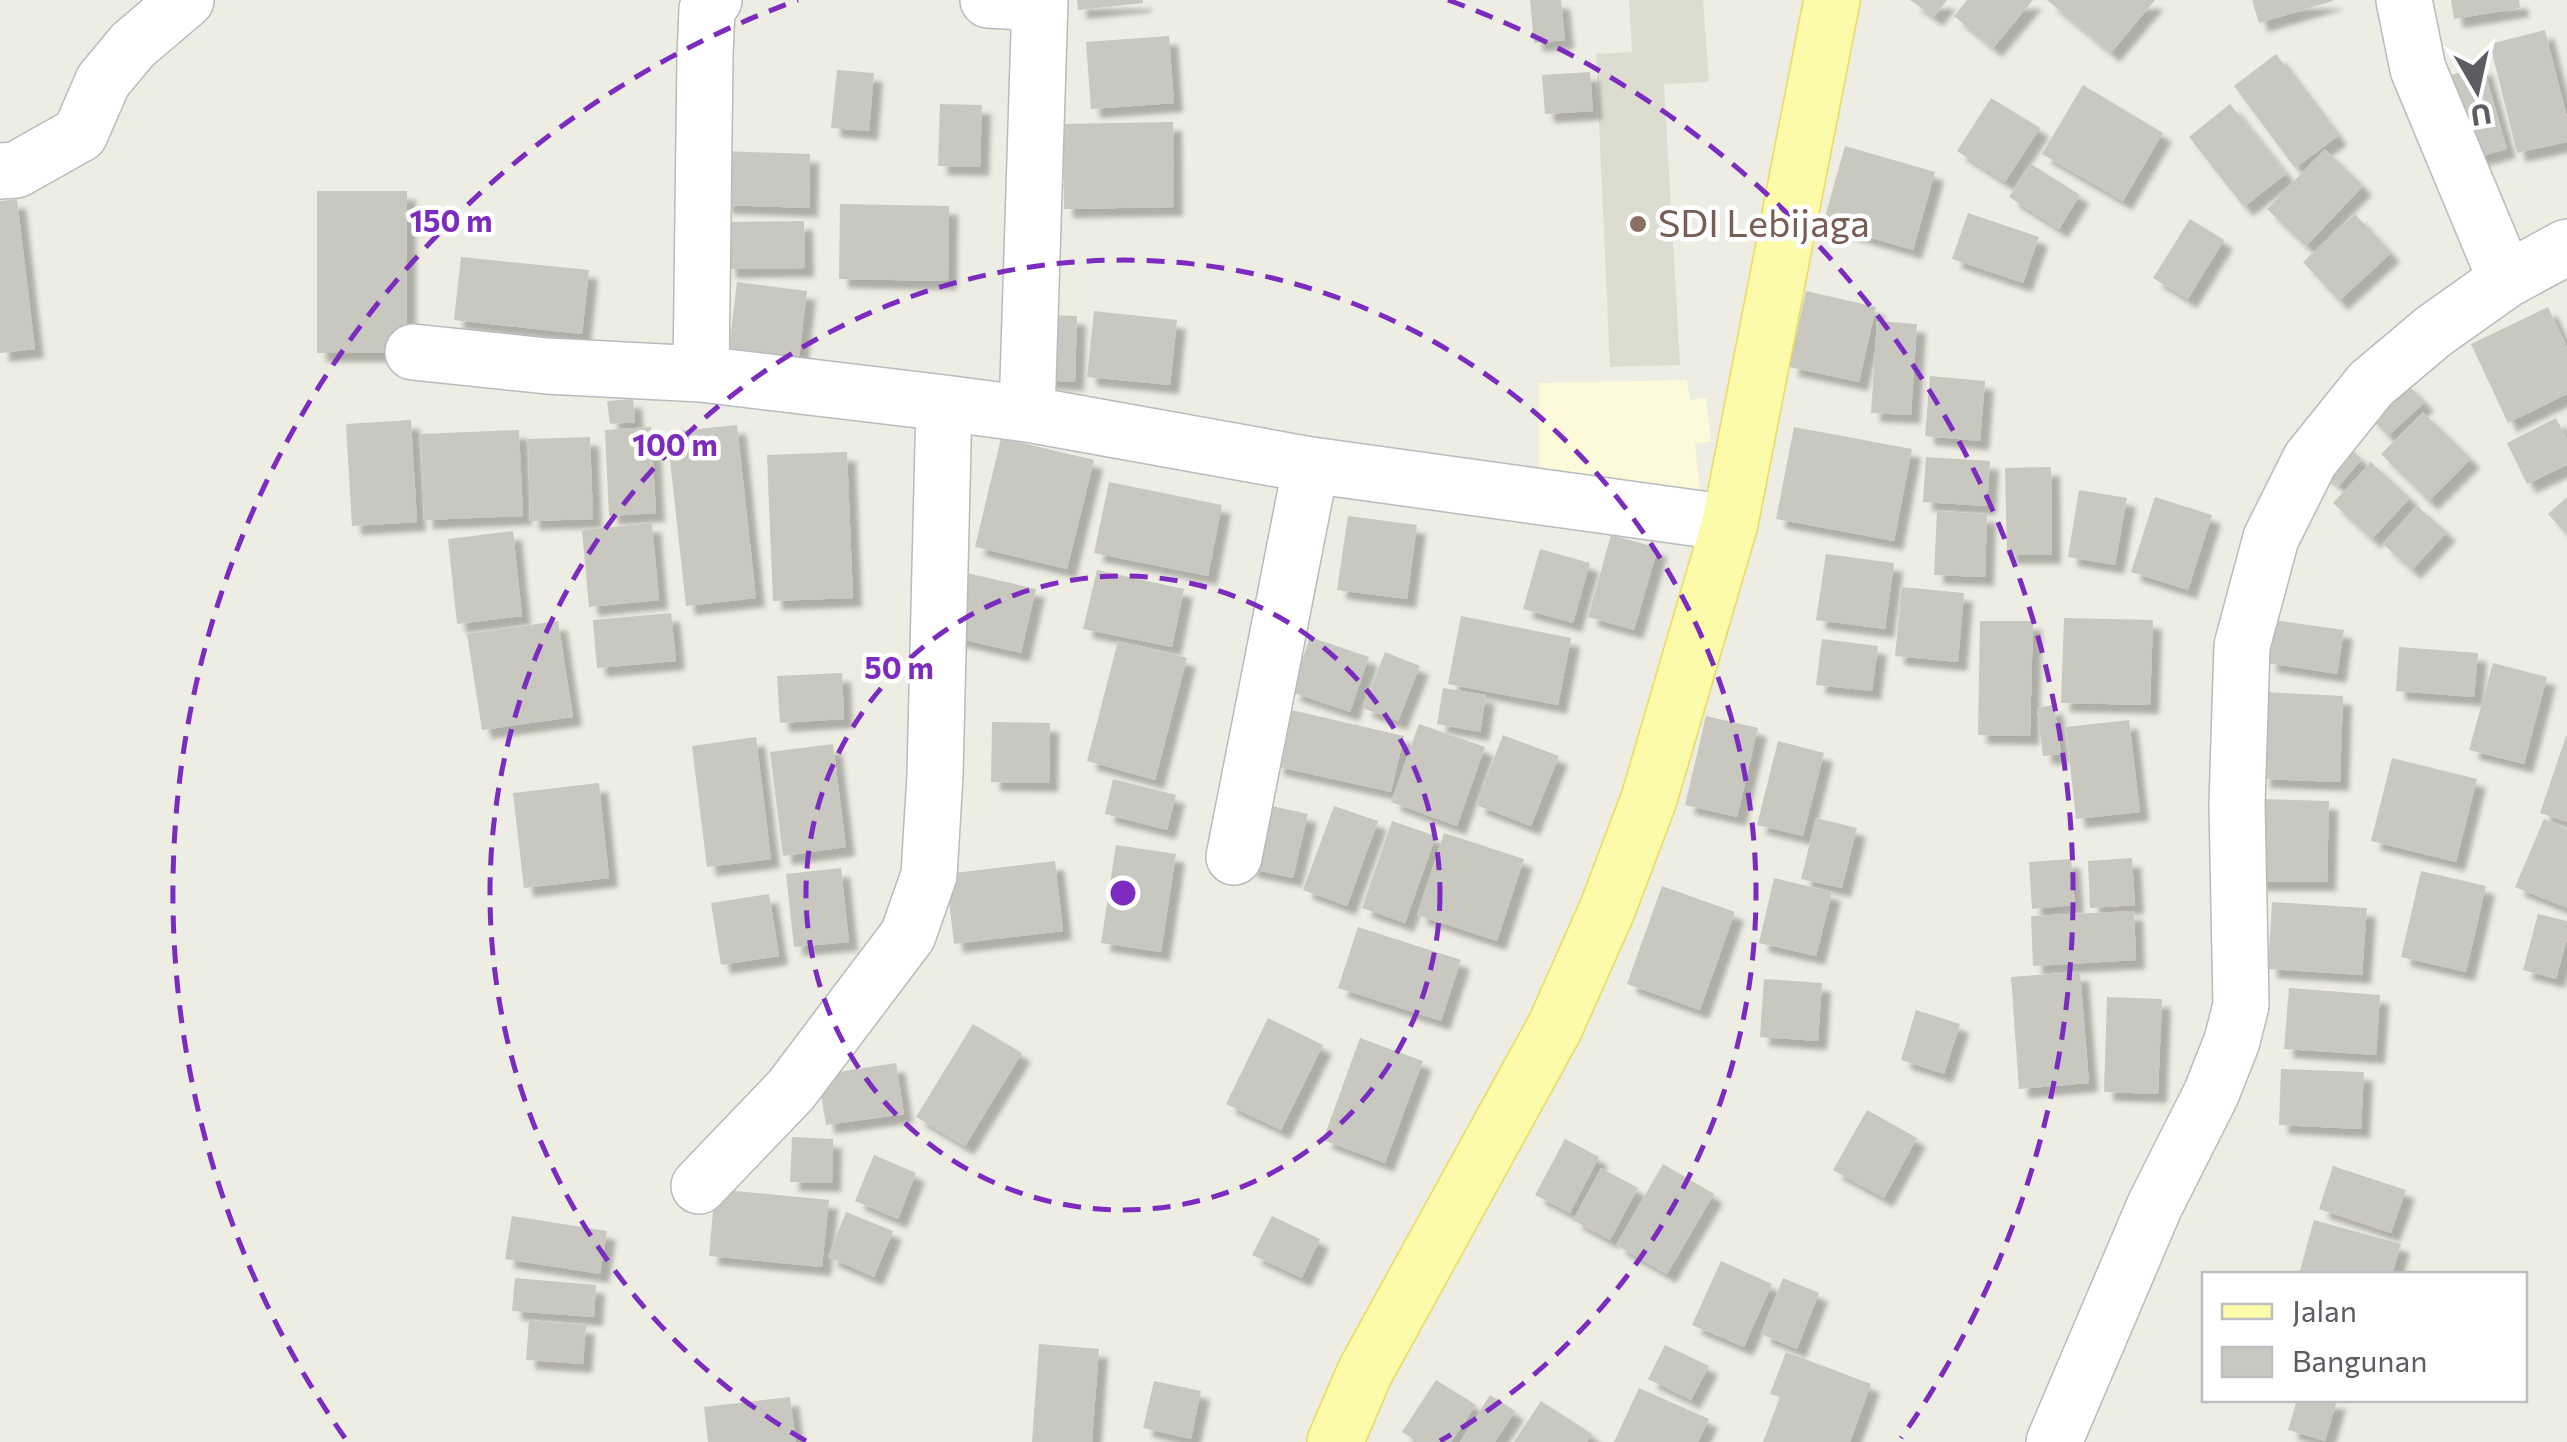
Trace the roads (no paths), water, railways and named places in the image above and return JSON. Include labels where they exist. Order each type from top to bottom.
[{"type":"main road","points":[[1336,1442],[1366,1372],[1547,1042],[1607,910],[1649,799],[1730,523],[1832,0]]},
{"type":"street","points":[[0,170],[16,170],[80,134],[102,82],[133,45],[186,0]]},
{"type":"street","points":[[701,374],[705,55],[707,9],[714,0]]},
{"type":"street","points":[[2404,0],[2418,69],[2506,280]]},
{"type":"street","points":[[1023,1],[1028,414]]},
{"type":"street","points":[[2054,1442],[2155,1205],[2211,1094],[2232,1041],[2241,1004],[2238,805],[2242,646],[2271,538],[2310,460],[2371,384],[2434,331],[2506,280],[2567,247]]},
{"type":"street","points":[[413,352],[547,366],[701,374],[944,403],[1028,414],[1311,465],[1730,523]]},
{"type":"street","points":[[698,1186],[791,1090],[908,935],[929,875],[944,403]]},
{"type":"street","points":[[1234,857],[1311,465]]},
{"type":"place","name":"SDI Lebijaga","points":[[1638,224]]}]
